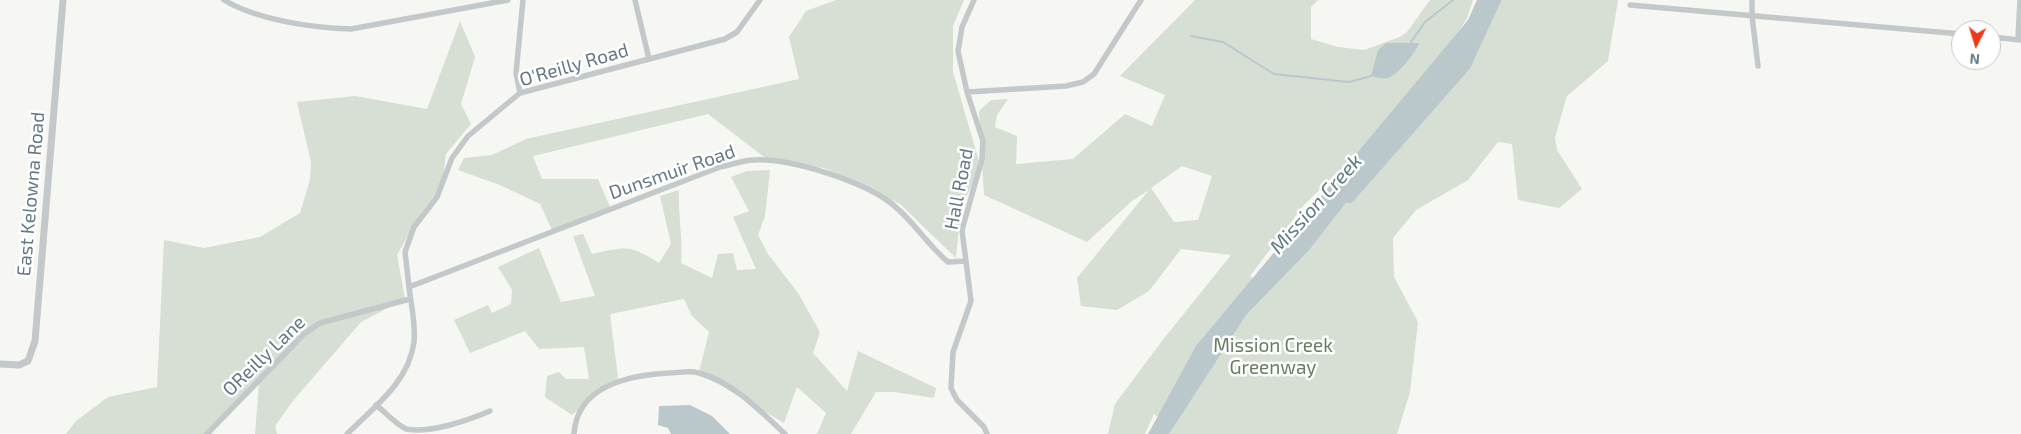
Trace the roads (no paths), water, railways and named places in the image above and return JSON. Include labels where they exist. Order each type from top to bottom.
[{"type":"street","name":"East Kelowna Road","points":[[0,364],[19,365],[28,361],[35,341],[63,0]]},
{"type":"street","points":[[224,0],[234,6],[278,19],[325,29],[351,29],[508,0]]},
{"type":"street","points":[[520,93],[516,73],[523,0]]},
{"type":"street","points":[[635,0],[649,59]]},
{"type":"street","name":"O'Reilly Road","points":[[408,287],[405,252],[414,227],[437,197],[452,158],[468,136],[520,93],[726,39],[738,32],[760,0]]},
{"type":"street","name":"Hall Road","points":[[974,0],[962,27],[958,51],[967,92],[983,141],[982,160],[962,230],[971,302],[953,352],[951,388],[957,400],[984,427],[988,434]]},
{"type":"street","points":[[967,92],[1066,86],[1082,82],[1094,74],[1141,0]]},
{"type":"street","points":[[1752,0],[1758,66]]},
{"type":"street","points":[[2001,38],[2020,40],[2020,0]]},
{"type":"street","points":[[1630,5],[1951,33]]},
{"type":"street","name":"Dunsmuir Road","points":[[408,287],[720,167],[753,160],[781,161],[813,168],[852,183],[890,202],[910,219],[935,252],[948,262],[966,261]]},
{"type":"street","points":[[347,434],[398,384],[409,362],[414,340],[408,287]]},
{"type":"street","name":"OReilly Lane","points":[[206,434],[304,334],[320,324],[410,299]]},
{"type":"street","points":[[574,434],[574,423],[585,402],[606,385],[646,374],[698,372],[727,385],[751,402],[785,434]]},
{"type":"street","points":[[376,405],[407,430],[429,433],[453,428],[490,411]]},
{"type":"water","name":"Mission Creek","points":[[1477,0],[1496,0],[1485,25],[1442,89],[1388,149],[1309,250],[1246,315],[1169,434],[1148,434],[1196,346],[1468,20]]},
{"type":"water","points":[[1386,43],[1419,43],[1406,63],[1396,73],[1387,78],[1371,76],[1378,50]]},
{"type":"water","points":[[690,405],[712,416],[730,434],[671,434],[668,428],[658,425],[659,406]]},
{"type":"waterway","points":[[1411,42],[1425,22],[1453,0]]},
{"type":"waterway","name":"Mission Creek","points":[[1349,197],[1465,65],[1495,0]]},
{"type":"waterway","points":[[1191,36],[1223,42],[1274,74],[1349,82],[1371,76]]},
{"type":"park label","name":"Mission Creek Greenway","points":[[1273,357]]}]
